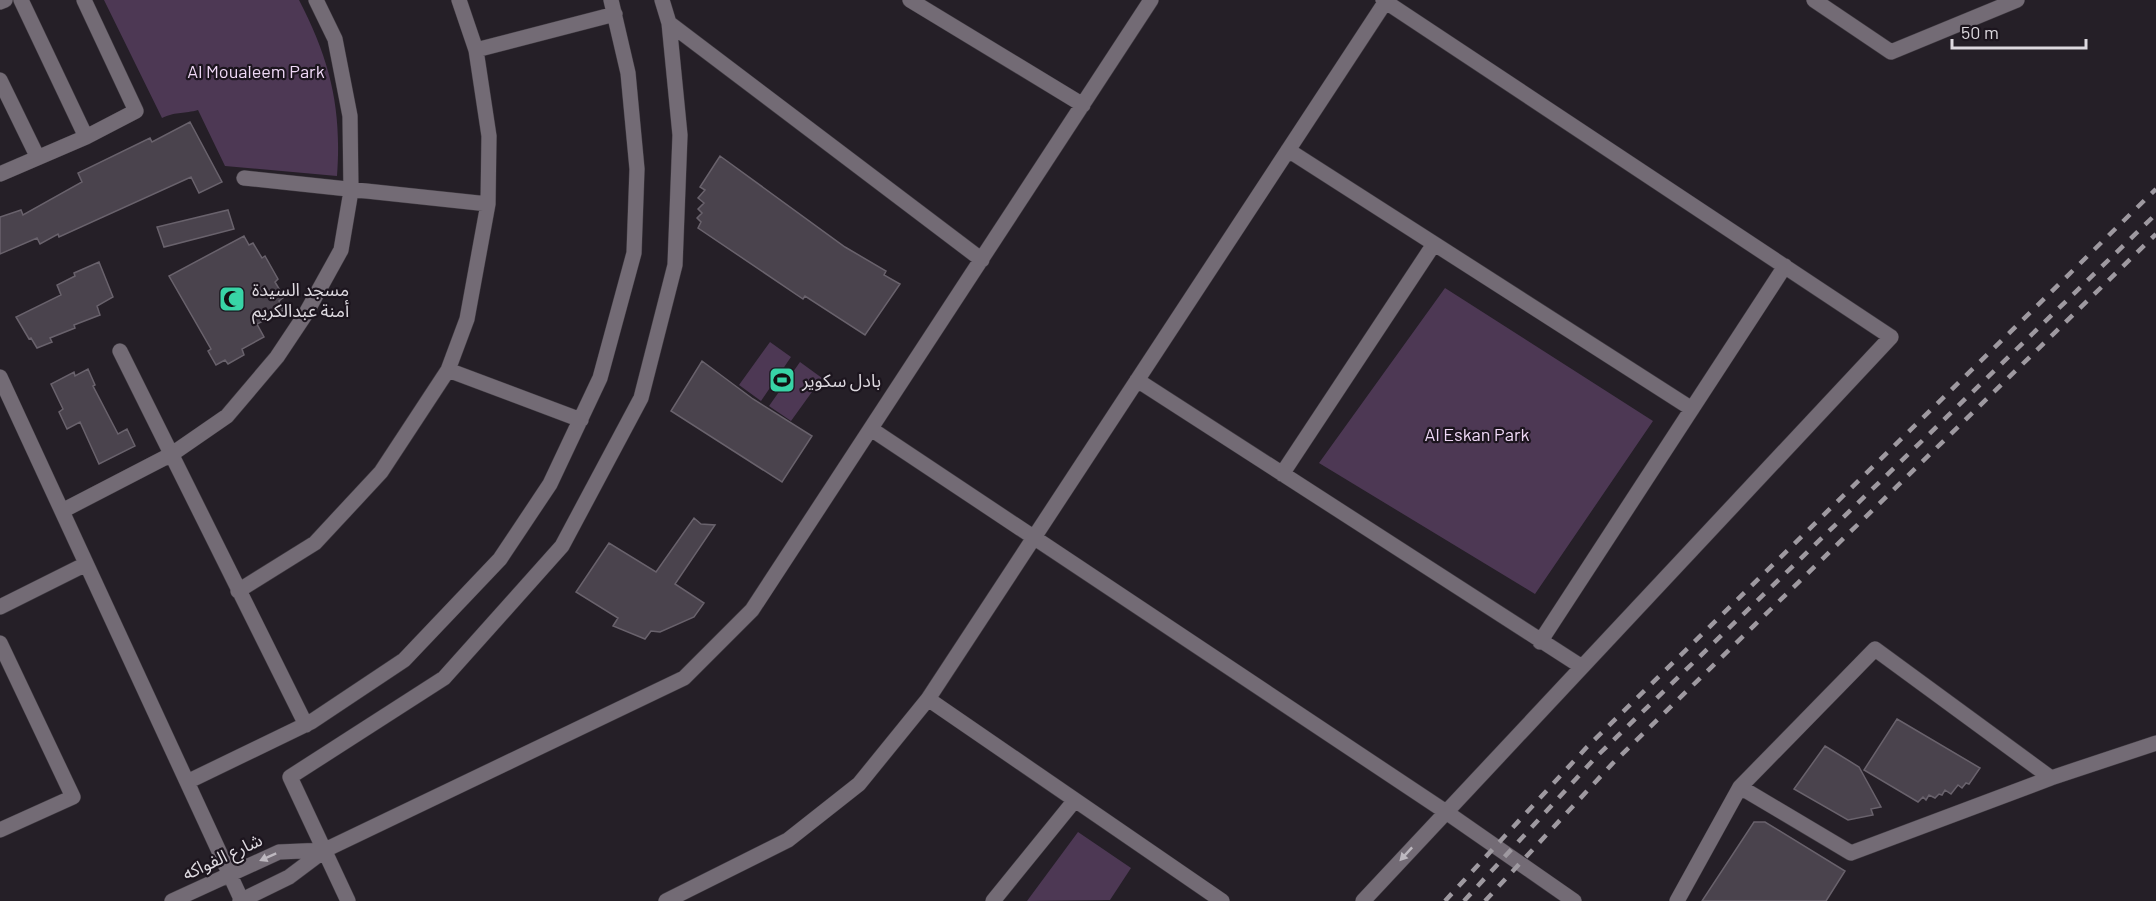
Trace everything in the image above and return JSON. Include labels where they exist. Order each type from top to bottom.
[{"type":"street","points":[[0,2],[5,0]]},
{"type":"street","points":[[21,0],[87,137]]},
{"type":"street","points":[[0,174],[87,137],[136,111],[84,0]]},
{"type":"street","points":[[62,511],[172,454],[227,416],[277,357],[305,315],[341,250],[351,190],[350,116],[335,39],[316,0]]},
{"type":"street","points":[[238,591],[315,543],[381,472],[448,370],[467,319],[488,204],[489,136],[476,50],[459,0]]},
{"type":"street","points":[[348,901],[290,777],[444,678],[562,546],[641,398],[675,265],[680,135],[669,23],[662,0]]},
{"type":"street","points":[[912,0],[1083,105]]},
{"type":"street","points":[[0,377],[241,901],[290,877],[325,850],[684,678],[752,610],[1151,0]]},
{"type":"street","points":[[1814,0],[1891,52],[2018,0]]},
{"type":"street","points":[[666,901],[788,840],[859,784],[928,699],[1384,1],[1891,337],[1363,901]]},
{"type":"street","points":[[187,782],[306,725],[404,660],[500,559],[550,484],[600,378],[634,253],[637,169],[628,72],[613,7],[476,50]]},
{"type":"street","points":[[669,23],[982,260]]},
{"type":"street","points":[[0,80],[38,156]]},
{"type":"street","points":[[1288,150],[1692,408]]},
{"type":"street","points":[[244,178],[488,204]]},
{"type":"street","points":[[1282,474],[1434,244]]},
{"type":"street","points":[[1540,642],[1785,266]]},
{"type":"street","points":[[120,351],[306,725]]},
{"type":"street","points":[[448,370],[581,420]]},
{"type":"street","points":[[1137,380],[1582,667]]},
{"type":"street","points":[[871,429],[1446,812],[1574,901]]},
{"type":"street","points":[[0,607],[86,564]]},
{"type":"street","points":[[0,643],[73,797],[0,830]]},
{"type":"street","points":[[1677,901],[1740,787],[1875,649],[2051,778]]},
{"type":"street","points":[[928,699],[1222,901]]},
{"type":"street","points":[[1740,787],[1851,853],[2051,778],[2156,743]]},
{"type":"street","points":[[993,901],[1075,800]]},
{"type":"street","name":"شارع الفواكه","points":[[172,901],[279,852],[325,850]]},
{"type":"green space","name":"Al Moualeem Park","points":[[104,0],[299,0],[319,43],[332,85],[338,128],[337,176],[225,166],[198,110],[162,118]]},
{"type":"green space","name":"Al Eskan Park","points":[[1445,288],[1653,421],[1535,594],[1319,463]]},
{"type":"green space","points":[[770,342],[791,357],[761,401],[739,385]]},
{"type":"green space","points":[[800,362],[822,378],[791,421],[769,406]]},
{"type":"green space","points":[[1078,832],[1131,868],[1110,900],[1027,901]]},
{"type":"building","points":[[190,122],[222,182],[199,193],[191,177],[59,237],[58,234],[40,244],[37,238],[0,254],[0,217],[21,210],[23,215],[82,182],[78,173],[150,138],[152,142]]},
{"type":"building","points":[[720,156],[845,247],[886,271],[884,275],[900,284],[865,335],[805,296],[803,299],[698,228],[701,222],[697,218],[702,213],[698,209],[704,203],[698,198],[705,190],[700,187]]},
{"type":"building","points":[[228,210],[234,229],[164,247],[157,227]]},
{"type":"building","name":"مسجد السيدة أمنة عبدالكريم","points":[[244,236],[249,245],[253,243],[262,258],[265,256],[278,279],[275,282],[284,297],[279,301],[284,310],[257,324],[264,337],[242,349],[244,355],[228,364],[225,360],[216,365],[208,351],[211,349],[169,276]]},
{"type":"building","points":[[99,262],[113,297],[97,306],[100,315],[74,325],[75,328],[50,338],[52,342],[37,348],[16,317],[61,295],[57,285],[75,276],[74,273]]},
{"type":"building","points":[[702,361],[753,399],[812,436],[782,482],[671,411]]},
{"type":"building","points":[[88,369],[95,385],[93,386],[118,434],[127,429],[135,446],[99,464],[80,422],[67,429],[59,412],[63,409],[51,384],[74,372],[75,376]]},
{"type":"building","points":[[694,518],[701,524],[715,525],[675,584],[704,603],[694,617],[660,632],[651,631],[645,639],[613,626],[618,618],[576,592],[609,543],[656,572]]},
{"type":"building","points":[[1897,719],[1980,768],[1969,784],[1966,783],[1962,788],[1958,785],[1951,794],[1945,790],[1942,795],[1939,794],[1935,798],[1929,795],[1926,800],[1923,797],[1918,802],[1864,770]]},
{"type":"building","points":[[1825,746],[1859,767],[1881,807],[1871,809],[1873,815],[1848,820],[1794,789]]},
{"type":"building","points":[[1754,822],[1765,822],[1845,871],[1826,901],[1702,901]]},
{"type":"railway","points":[[1445,901],[1586,748],[2156,189]]},
{"type":"railway","points":[[1464,901],[1597,756],[2156,214]]},
{"type":"railway","points":[[1485,901],[1613,763],[2156,234]]},
{"type":"place","name":"مسجد السيدة أمنة عبدالكريم","points":[[232,299]]},
{"type":"place","name":"بادل سكوير","points":[[782,380]]}]
